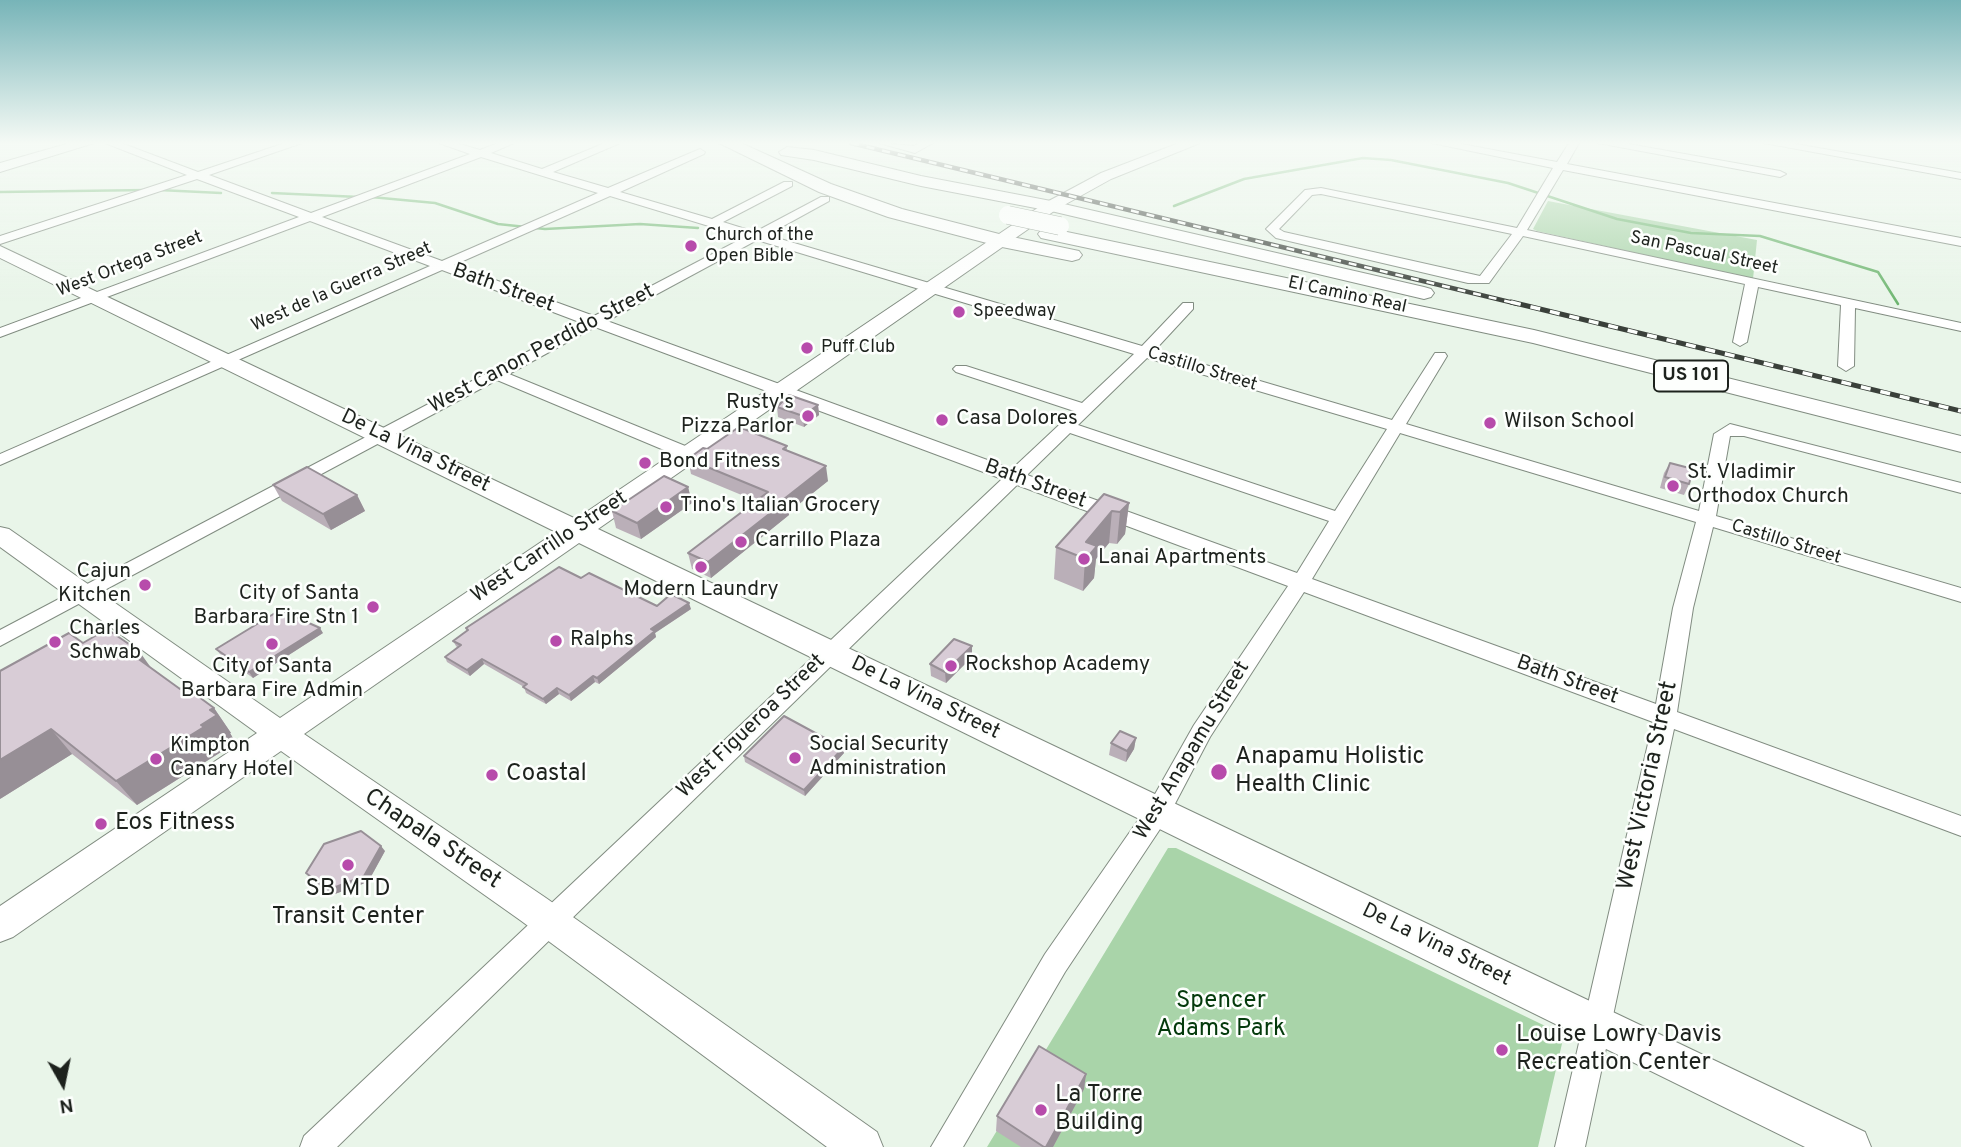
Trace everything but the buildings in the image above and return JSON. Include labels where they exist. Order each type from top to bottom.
[{"type":"highway","points":[[848,197],[925,222],[1376,307],[1421,311]]},
{"type":"highway","name":"El Camino Real","points":[[891,197],[996,236],[1054,230],[1546,326],[1961,432]]},
{"type":"highway","name":"El Camino Real","points":[[908,197],[996,236]]},
{"type":"highway","points":[[1002,197],[1383,282],[1546,326]]},
{"type":"highway","name":"El Camino Real","points":[[1054,230],[1559,343],[1961,444]]},
{"type":"main road","name":"West Carrillo Street","points":[[0,926],[932,289],[996,236],[1068,197]]},
{"type":"main road","name":"De La Vina Street","points":[[0,251],[1850,1147]]},
{"type":"main road","name":"Chapala Street","points":[[0,536],[551,923],[862,1147]]},
{"type":"street","points":[[0,240],[131,197]]},
{"type":"street","name":"Bath Street","points":[[255,197],[1961,826]]},
{"type":"street","name":"West Ortega Street","points":[[0,332],[363,197]]},
{"type":"street","name":"West de la Guerra Street","points":[[0,460],[597,197]]},
{"type":"street","name":"Castillo Street","points":[[622,197],[1961,595]]},
{"type":"street","points":[[713,223],[764,197]]},
{"type":"street","name":"San Pascual Street","points":[[1304,197],[1272,229],[1276,233],[1468,279],[1487,278],[1520,232]]},
{"type":"street","name":"San Pascual Street","points":[[1348,197],[1961,327]]},
{"type":"street","points":[[1520,232],[1540,197]]},
{"type":"street","points":[[1723,197],[1961,242]]},
{"type":"street","points":[[1773,206],[1775,197]]},
{"type":"street","name":"West Canon Perdido Street","points":[[0,639],[825,199]]},
{"type":"street","points":[[1740,341],[1752,282]]},
{"type":"street","points":[[1846,366],[1848,303]]},
{"type":"street","name":"West Figueroa Street","points":[[315,1147],[551,923],[1082,408],[1144,352],[1188,306]]},
{"type":"street","name":"West Anapamu Street","points":[[946,1147],[1055,963],[1159,810],[1202,731],[1300,583],[1440,356]]},
{"type":"street","points":[[961,369],[1082,408]]},
{"type":"street","points":[[496,374],[689,454]]},
{"type":"street","points":[[1064,426],[1338,519]]},
{"type":"street","name":"West Victoria Street","points":[[1570,1147],[1665,717],[1683,608],[1706,519],[1722,434],[1730,429],[1961,488]]},
{"type":"green space","points":[[1548,201],[1757,240],[1753,279],[1537,231],[1533,229]]},
{"type":"green space","name":"Spencer Adams Park","points":[[1168,848],[1176,848],[1564,1035],[1538,1147],[987,1147]]},
{"type":"waterway","points":[[349,197],[359,197]]},
{"type":"waterway","points":[[371,197],[435,203],[498,224],[545,229],[640,224],[698,228]]},
{"type":"waterway","points":[[1174,206],[1199,197]]},
{"type":"waterway","points":[[1549,197],[1617,219],[1691,233],[1760,236],[1878,272],[1898,304]]},
{"type":"railway","points":[[1073,197],[1518,304]]},
{"type":"railway","points":[[1511,302],[1961,411]]},
{"type":"place","name":"Church of the Open Bible","points":[[691,246]]},
{"type":"place","name":"Speedway","points":[[959,312]]},
{"type":"place","name":"Puff Club","points":[[807,348]]},
{"type":"place","name":"Rusty's Pizza Parlor","points":[[808,416]]},
{"type":"place","name":"Casa Dolores","points":[[942,420]]},
{"type":"place","name":"Wilson School","points":[[1490,423]]},
{"type":"place","name":"Bond Fitness","points":[[645,463]]},
{"type":"place","name":"St. Vladimir Orthodox Church","points":[[1673,486]]},
{"type":"place","name":"Tino's Italian Grocery","points":[[666,507]]},
{"type":"place","name":"Carrillo Plaza","points":[[741,542]]},
{"type":"place","name":"Lanai Apartments","points":[[1084,559]]},
{"type":"place","name":"Modern Laundry","points":[[701,567]]},
{"type":"place","name":"Cajun Kitchen","points":[[145,585]]},
{"type":"place","name":"City of Santa Barbara Fire Stn 1","points":[[373,607]]},
{"type":"place","name":"Ralphs","points":[[556,641]]},
{"type":"place","name":"Charles Schwab","points":[[55,642]]},
{"type":"place","name":"City of Santa Barbara Fire Admin","points":[[272,644]]},
{"type":"place","name":"Rockshop Academy","points":[[951,666]]},
{"type":"place","name":"Social Security Administration","points":[[795,758]]},
{"type":"place","name":"Kimpton Canary Hotel","points":[[156,759]]},
{"type":"place","name":"Anapamu Holistic Health Clinic","points":[[1219,772]]},
{"type":"place","name":"Coastal","points":[[492,775]]},
{"type":"place","name":"Eos Fitness","points":[[101,824]]},
{"type":"place","name":"SB MTD Transit Center","points":[[348,865]]},
{"type":"place","name":"Louise Lowry Davis Recreation Center","points":[[1502,1050]]},
{"type":"place","name":"La Torre Building","points":[[1041,1110]]}]
